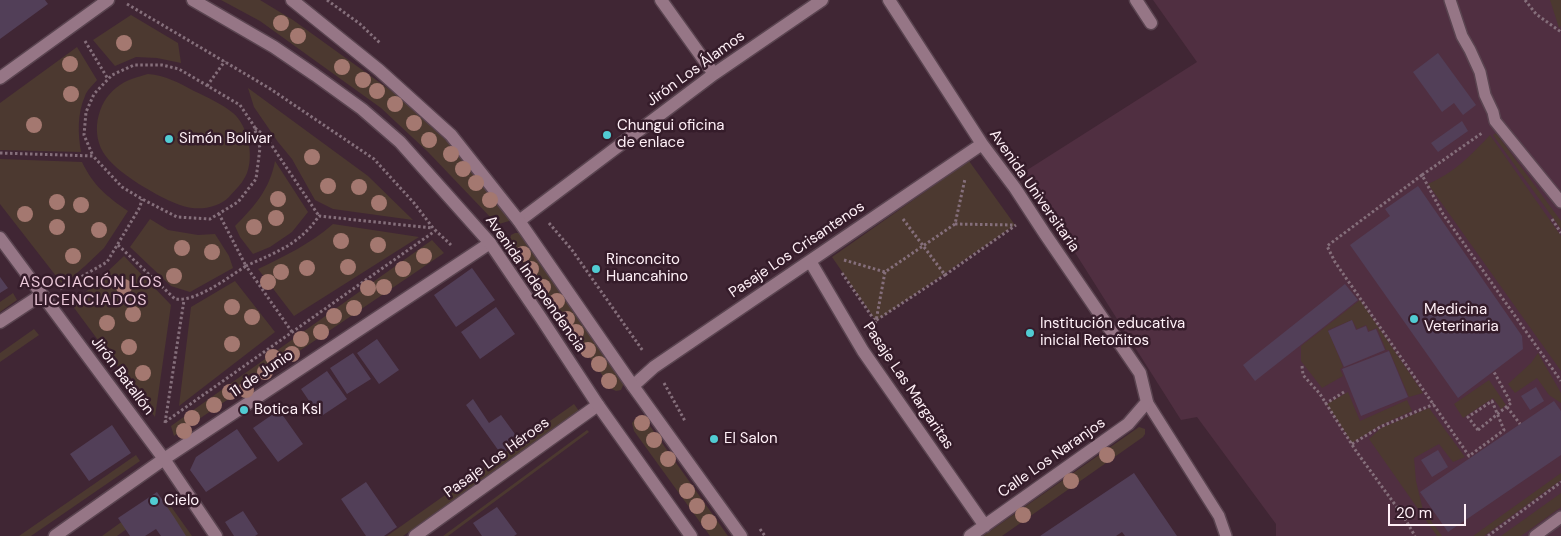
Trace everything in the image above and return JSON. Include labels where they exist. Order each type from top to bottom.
[{"type":"street","points":[[0,78],[108,0]]},
{"type":"street","name":"Avenida Independencia","points":[[193,0],[274,47],[362,109],[400,142],[490,243],[598,406],[691,536]]},
{"type":"street","name":"Avenida Independencia","points":[[292,0],[379,70],[451,135],[519,222],[633,386],[741,536]]},
{"type":"street","points":[[661,0],[714,74]]},
{"type":"street","name":"Jirón Los Álamos","points":[[519,222],[714,74],[822,0]]},
{"type":"street","name":"Avenida Universitaria","points":[[889,0],[982,144],[1015,188],[1140,374],[1147,402]]},
{"type":"street","points":[[1136,0],[1151,23]]},
{"type":"street","name":"Pasaje Los Crisantenos","points":[[633,386],[654,367],[982,144]]},
{"type":"street","name":"Jirón Batallón","points":[[0,238],[164,459],[216,536]]},
{"type":"street","name":"11 de Junio","points":[[55,536],[164,459],[490,243]]},
{"type":"street","name":"Pasaje Las Margaritas","points":[[810,261],[863,351],[984,526]]},
{"type":"street","points":[[0,322],[41,295]]},
{"type":"street","name":"Calle Los Naranjos","points":[[970,536],[1128,424],[1147,402]]},
{"type":"street","name":"Pasaje Los Héroes","points":[[415,536],[598,406]]},
{"type":"lane","points":[[1450,0],[1462,36],[1480,72],[1485,95],[1493,112],[1493,125],[1561,202]]},
{"type":"lane","points":[[1147,402],[1219,516],[1226,536]]},
{"type":"lane","points":[[1535,536],[1561,517]]},
{"type":"path","points":[[1525,0],[1536,14],[1561,32]]},
{"type":"path","points":[[120,9],[128,3],[269,88],[374,159],[414,203],[434,230],[456,250]]},
{"type":"path","points":[[82,36],[108,79]]},
{"type":"path","points":[[207,86],[225,61]]},
{"type":"path","points":[[254,126],[260,148],[256,179],[238,202],[210,219],[177,217],[122,187],[93,156],[84,135],[86,112],[94,94],[112,75],[134,65],[162,65],[179,69],[240,105],[254,126],[266,137],[319,216],[434,230]]},
{"type":"path","points":[[1493,125],[1327,246],[1335,262],[1469,456],[1504,430],[1492,401],[1468,417],[1478,430],[1507,407],[1511,403],[1494,372]]},
{"type":"path","points":[[955,224],[969,161],[982,144]]},
{"type":"path","points":[[0,153],[93,156]]},
{"type":"path","points":[[1422,175],[1443,214],[1561,381]]},
{"type":"path","points":[[41,295],[55,292],[107,262],[140,207],[142,199]]},
{"type":"path","points":[[892,205],[945,275]]},
{"type":"path","points":[[219,214],[246,266],[292,332]]},
{"type":"path","points":[[118,245],[175,299],[184,300],[198,295],[246,266],[287,247],[309,231],[319,216]]},
{"type":"path","points":[[1010,217],[1016,225]]},
{"type":"path","points":[[863,351],[875,321],[885,272],[955,224],[1016,225],[1045,234]]},
{"type":"path","points":[[875,321],[1016,225]]},
{"type":"path","points":[[165,422],[434,230]]},
{"type":"path","points":[[810,261],[831,257],[885,272]]},
{"type":"path","points":[[831,257],[875,321]]},
{"type":"path","points":[[164,459],[168,443],[165,422],[184,300]]},
{"type":"path","points":[[1302,366],[1303,375],[1320,394],[1415,536]]},
{"type":"path","points":[[1325,404],[1344,392]]},
{"type":"path","points":[[1352,444],[1380,427],[1434,404]]},
{"type":"path","points":[[1507,407],[1520,424]]},
{"type":"path","points":[[1488,536],[1561,482]]},
{"type":"shaded area","points":[[221,0],[260,0],[293,20],[397,95],[462,155],[511,214],[509,221],[499,224],[493,220],[428,152],[381,108],[260,21]]},
{"type":"shaded area","points":[[1153,0],[1561,0],[1561,536],[1276,536],[1276,524],[1197,417],[1181,420],[1024,172],[1197,62]]},
{"type":"shaded area","points":[[1550,0],[1561,0],[1561,26],[1559,28]]},
{"type":"shaded area","points":[[131,15],[178,43],[181,63],[157,58],[136,57],[115,66],[93,40]]},
{"type":"shaded area","points":[[77,47],[97,80],[86,94],[82,103],[79,117],[81,152],[0,150],[0,103]]},
{"type":"shaded area","points":[[148,74],[172,80],[214,101],[233,113],[242,125],[250,150],[247,173],[237,189],[219,204],[208,208],[189,208],[174,202],[151,191],[127,176],[103,152],[97,134],[97,125],[102,106],[113,91],[123,83]]},
{"type":"shaded area","points":[[248,88],[368,176],[413,220],[333,209],[315,200],[292,159],[254,107]]},
{"type":"shaded area","points":[[1496,133],[1561,221],[1561,229],[1493,135]]},
{"type":"shaded area","points":[[1490,135],[1561,236],[1561,371],[1428,184],[1454,169]]},
{"type":"shaded area","points":[[0,159],[82,162],[101,190],[128,211],[104,248],[63,285],[0,204]]},
{"type":"shaded area","points":[[275,161],[308,212],[292,232],[270,247],[253,254],[240,237],[235,226],[249,212],[265,189]]},
{"type":"shaded area","points":[[969,161],[1015,225],[876,321],[832,257]]},
{"type":"shaded area","points":[[150,219],[168,230],[198,235],[215,234],[229,256],[233,268],[190,292],[171,286],[130,247]]},
{"type":"shaded area","points":[[333,224],[419,237],[294,316],[258,269],[306,244]]},
{"type":"shaded area","points":[[515,233],[523,236],[624,383],[621,390],[616,391],[612,389],[509,243],[511,235]]},
{"type":"shaded area","points":[[432,240],[444,253],[174,436],[171,426]]},
{"type":"shaded area","points":[[124,256],[171,305],[155,417],[72,305]]},
{"type":"shaded area","points":[[235,281],[275,332],[179,406],[191,307]]},
{"type":"shaded area","points":[[13,293],[17,300],[0,312],[0,302]]},
{"type":"shaded area","points":[[1360,300],[1423,393],[1409,397],[1389,350],[1386,350],[1377,328],[1369,331],[1366,325],[1357,329],[1352,320],[1328,330],[1343,367],[1340,369],[1343,376],[1322,388],[1301,361],[1301,346]]},
{"type":"shaded area","points":[[34,329],[39,335],[0,362],[0,353]]},
{"type":"shaded area","points":[[1538,353],[1561,393],[1561,403],[1549,395],[1537,378],[1515,393],[1508,384],[1531,363]]},
{"type":"shaded area","points":[[1489,380],[1506,405],[1501,409],[1493,398],[1463,418],[1454,404]]},
{"type":"shaded area","points":[[1348,392],[1360,421],[1407,400],[1412,411],[1379,426],[1352,443],[1327,404]]},
{"type":"shaded area","points":[[574,404],[579,411],[403,536],[387,536]]},
{"type":"shaded area","points":[[1429,408],[1465,457],[1453,462],[1439,444],[1414,458],[1416,481],[1423,510],[1442,536],[1437,536],[1369,439],[1381,428]]},
{"type":"shaded area","points":[[637,417],[645,419],[728,536],[710,536],[634,431],[632,423]]},
{"type":"shaded area","points":[[1139,427],[1145,429],[1143,437],[1002,536],[983,536]]},
{"type":"shaded area","points":[[587,430],[589,432],[448,536],[443,536]]},
{"type":"shaded area","points":[[136,455],[140,461],[31,536],[19,536]]},
{"type":"shaded area","points":[[1561,473],[1561,480],[1484,536],[1473,536]]},
{"type":"shaded area","points":[[1561,493],[1561,507],[1521,536],[1501,536]]},
{"type":"shaded area","points":[[149,502],[154,509],[117,536],[102,536]]},
{"type":"shaded area","points":[[170,505],[192,536],[182,536],[163,510]]},
{"type":"building","points":[[0,0],[45,0],[48,4],[0,39]]},
{"type":"building","points":[[1438,53],[1476,105],[1463,115],[1454,103],[1442,112],[1413,72]]},
{"type":"building","points":[[1462,121],[1468,131],[1438,152],[1431,143]]},
{"type":"building","points":[[1418,186],[1522,336],[1523,349],[1458,398],[1350,245],[1390,216],[1385,209]]},
{"type":"building","points":[[472,268],[495,300],[456,327],[434,295]]},
{"type":"building","points":[[0,277],[8,288],[0,293]]},
{"type":"building","points":[[1345,284],[1358,300],[1255,381],[1243,365]]},
{"type":"building","points":[[496,307],[515,334],[480,359],[461,332]]},
{"type":"building","points":[[1352,320],[1356,330],[1366,326],[1368,332],[1376,329],[1385,350],[1344,367],[1328,331]]},
{"type":"building","points":[[377,339],[399,370],[379,384],[357,353]]},
{"type":"building","points":[[1389,351],[1408,397],[1361,416],[1342,369]]},
{"type":"building","points":[[353,353],[371,379],[347,394],[330,368]]},
{"type":"building","points":[[327,371],[347,399],[320,417],[301,389]]},
{"type":"building","points":[[1536,387],[1544,401],[1530,410],[1521,396]]},
{"type":"building","points":[[473,399],[489,423],[501,415],[520,441],[501,454],[466,405]]},
{"type":"building","points":[[1554,401],[1561,411],[1561,455],[1448,532],[1420,492]]},
{"type":"building","points":[[279,410],[303,444],[278,462],[253,428]]},
{"type":"building","points":[[112,425],[131,453],[89,481],[70,454]]},
{"type":"building","points":[[237,429],[257,458],[206,492],[190,470],[196,457]]},
{"type":"building","points":[[1438,450],[1448,467],[1432,477],[1421,460]]},
{"type":"building","points":[[1134,473],[1177,536],[1125,536],[1122,532],[1116,536],[1040,536]]},
{"type":"building","points":[[366,482],[397,527],[384,536],[366,536],[341,499]]},
{"type":"building","points":[[157,492],[186,536],[161,536],[156,529],[145,536],[130,536],[118,518]]},
{"type":"building","points":[[497,507],[517,534],[514,536],[482,536],[473,523]]},
{"type":"building","points":[[243,511],[258,534],[255,536],[234,536],[225,522]]},
{"type":"place","name":"Chungui oficina de enlace","points":[[607,135]]},
{"type":"place","name":"Simón Bolivar","points":[[169,139]]},
{"type":"place","name":"Rinconcito Huancahino","points":[[596,269]]},
{"type":"place","name":"Medicina Veterinaria","points":[[1414,319]]},
{"type":"place","name":"Institución educativa inicial Retoñitos","points":[[1030,333]]},
{"type":"place","name":"Botica Ksl","points":[[244,410]]},
{"type":"place","name":"El Salon","points":[[714,439]]},
{"type":"place","name":"Cielo","points":[[154,501]]},
{"type":"district","name":"ASOCIACIÓN LOS LICENCIADOS","points":[[91,292]]}]
